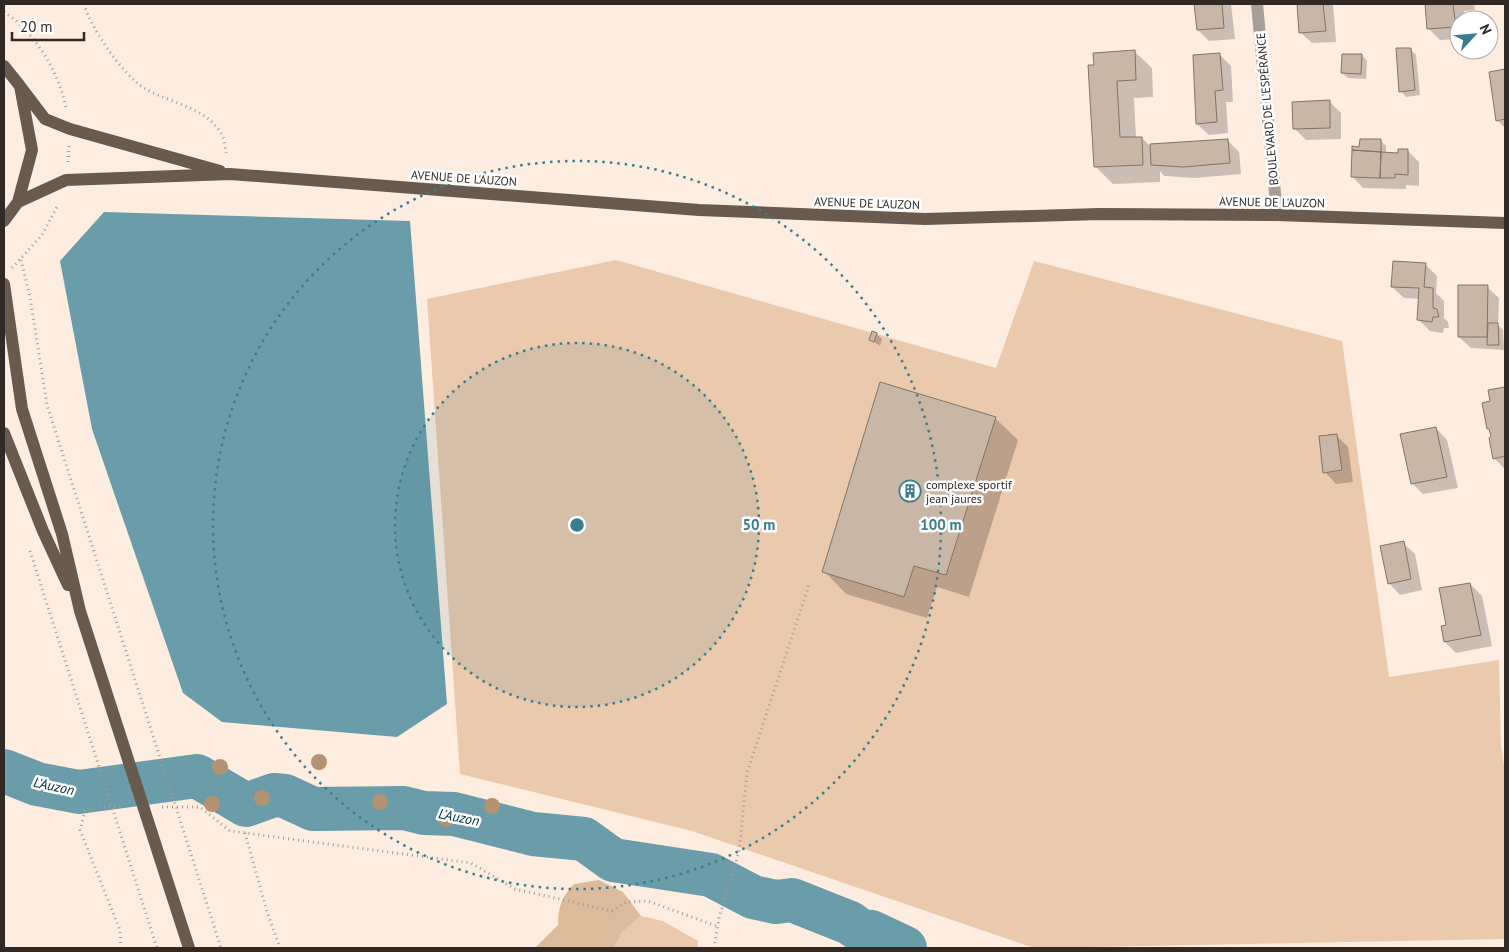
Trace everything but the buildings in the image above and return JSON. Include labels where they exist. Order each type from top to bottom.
[{"type":"main road","points":[[4,66],[45,119],[70,129],[230,174]]},
{"type":"main road","points":[[4,222],[18,202],[32,150],[20,86]]},
{"type":"main road","points":[[18,202],[66,180],[230,174]]},
{"type":"main road","name":"AVENUE DE L'AUZON","points":[[230,174],[700,210],[925,219],[1100,214],[1277,214],[1505,222]]},
{"type":"main road","points":[[4,284],[22,409],[62,534],[80,611],[188,948]]},
{"type":"main road","points":[[4,433],[43,531],[80,611]]},
{"type":"street","name":"BOULEVARD DE L'ESPÉRANCE","points":[[1257,4],[1277,214]]},
{"type":"path","points":[[84,4],[101,37],[121,66],[142,87],[209,118],[223,136],[230,174]]},
{"type":"path","points":[[4,12],[35,41],[51,66],[63,94],[70,129],[66,180],[57,208],[42,235],[10,270]]},
{"type":"path","points":[[21,260],[30,297],[47,405],[221,948]]},
{"type":"path","points":[[28,547],[157,948]]},
{"type":"path","points":[[714,948],[719,918],[739,852],[748,773],[809,585]]},
{"type":"path","points":[[121,948],[120,930],[80,830],[85,811],[96,807],[124,807]]},
{"type":"path","points":[[153,807],[200,807],[230,831],[471,863],[515,889],[612,911],[626,902],[648,901],[719,927]]},
{"type":"path","points":[[245,833],[266,912],[280,948]]},
{"type":"shaded area","points":[[616,260],[996,368],[1034,261],[1342,341],[1389,677],[1499,660],[1501,745],[1505,773],[1505,939],[1034,948],[692,831],[460,774],[427,299]]},
{"type":"shaded area","points":[[599,880],[623,892],[641,916],[622,932],[614,948],[535,948],[558,925],[562,902],[566,893],[574,884]]},
{"type":"shaded area","points":[[641,916],[663,921],[698,941],[698,948],[614,948],[622,932]]},
{"type":"water","points":[[104,212],[410,221],[447,704],[397,737],[222,722],[183,693],[92,429],[60,261]]},
{"type":"waterway","name":"L'Auzon","points":[[4,771],[37,784],[79,792],[197,776],[246,805],[274,795],[285,796],[313,809],[404,808],[424,813],[454,814],[533,834],[584,839],[613,860],[711,875],[753,897],[776,902],[792,900],[850,923],[861,931],[871,932],[905,948]]},
{"type":"place","name":"complexe sportif jean jaures","points":[[910,491]]}]
